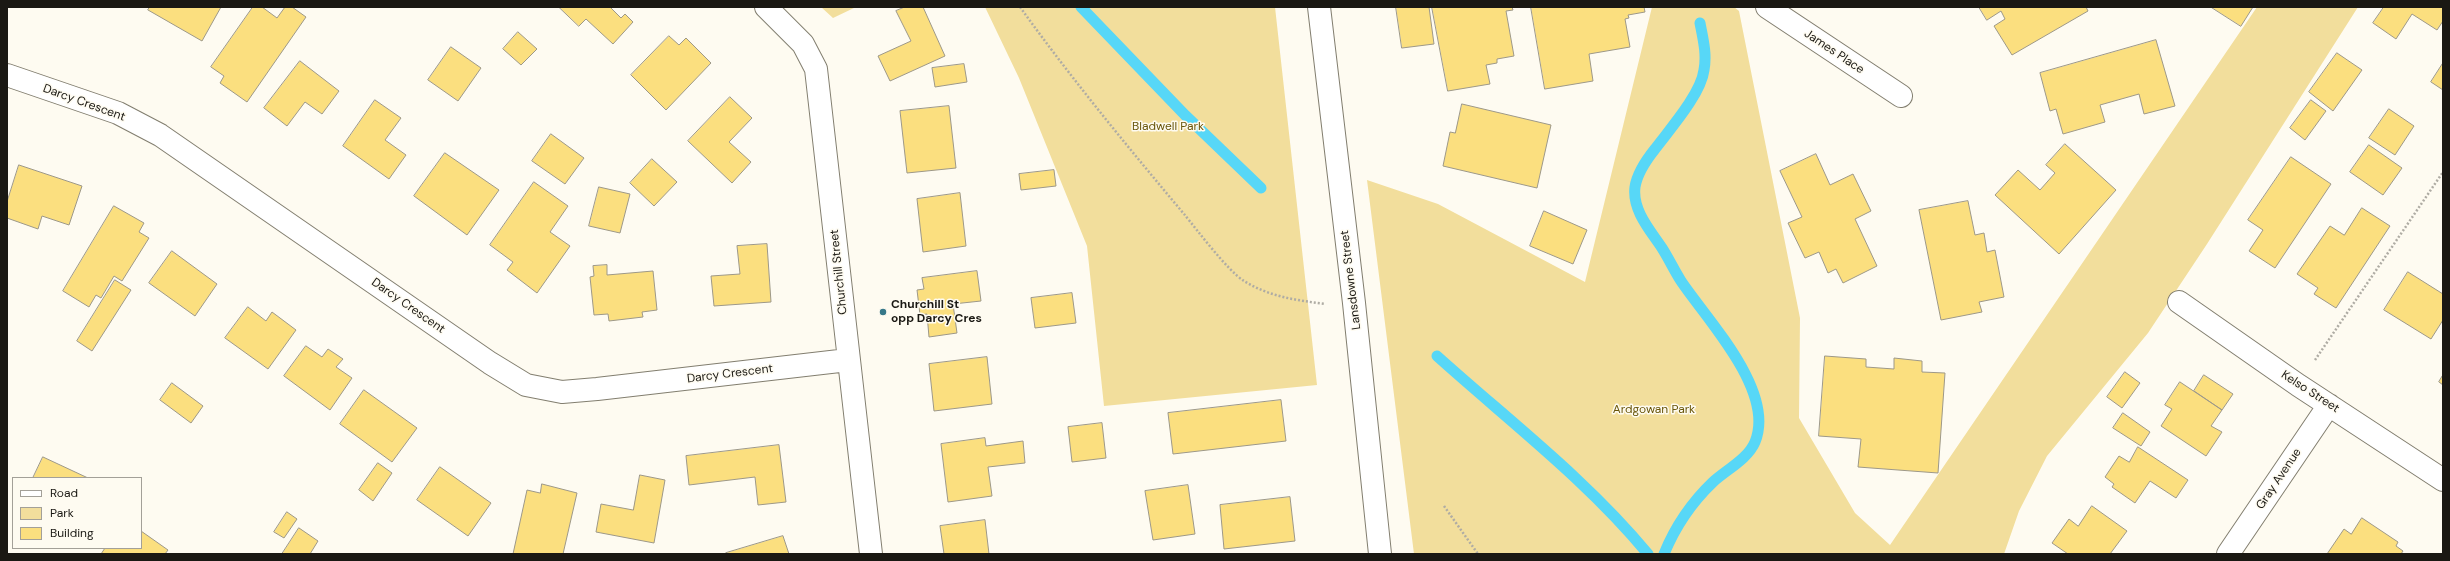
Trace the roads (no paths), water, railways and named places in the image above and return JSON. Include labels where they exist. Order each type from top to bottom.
[{"type":"street","name":"Churchill Street","points":[[766,7],[803,44],[816,69],[871,554]]},
{"type":"street","name":"Lansdowne Street","points":[[1319,7],[1354,303],[1380,554]]},
{"type":"street","name":"James Place","points":[[1767,7],[1901,96]]},
{"type":"street","name":"Darcy Crescent","points":[[7,75],[118,114],[160,135],[490,363],[526,385],[562,392],[848,360]]},
{"type":"street","name":"Kelso Street","points":[[2179,302],[2329,405],[2443,480]]},
{"type":"street","name":"Gray Avenue","points":[[2228,554],[2329,405]]},
{"type":"waterway","points":[[1081,7],[1185,115],[1261,188]]},
{"type":"waterway","points":[[1664,554],[1673,534],[1698,498],[1713,482],[1742,459],[1752,448],[1755,442],[1759,422],[1756,401],[1748,379],[1736,357],[1681,281],[1662,248],[1647,227],[1636,204],[1635,187],[1643,167],[1684,111],[1702,79],[1705,58],[1700,23]]},
{"type":"waterway","points":[[1437,356],[1573,476],[1599,501],[1648,554]]},
{"type":"place","name":"Churchill St opp Darcy Cres","points":[[883,312]]},
{"type":"park label","name":"Bladwell Park","points":[[1168,127]]},
{"type":"park label","name":"Ardgowan Park","points":[[1654,410]]}]
